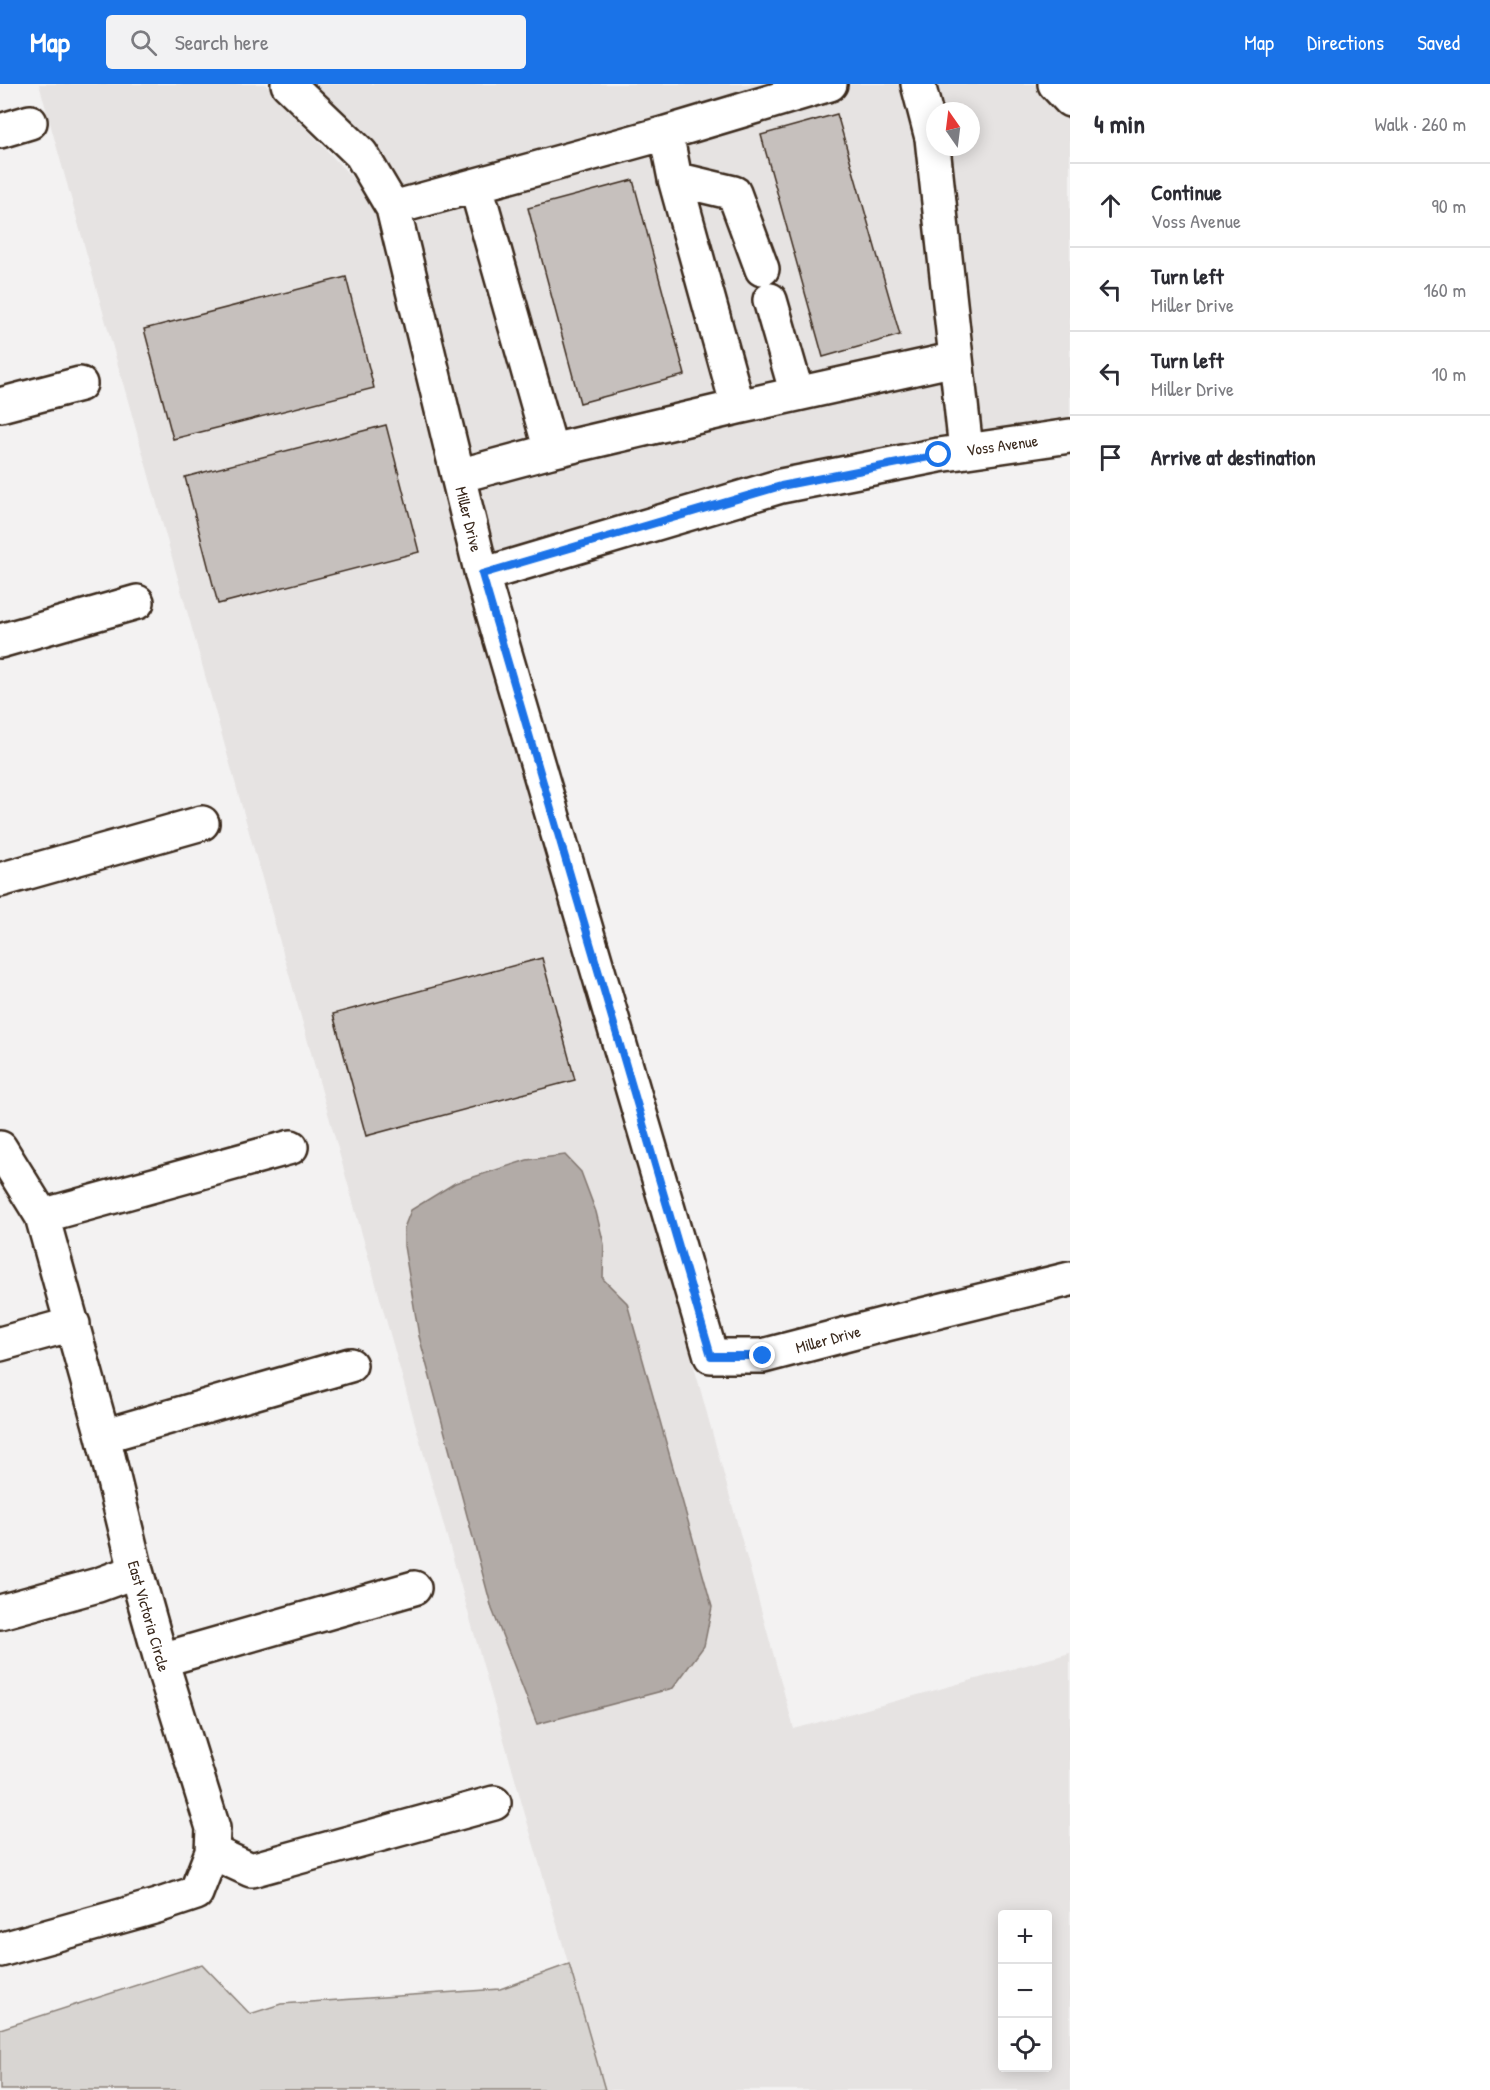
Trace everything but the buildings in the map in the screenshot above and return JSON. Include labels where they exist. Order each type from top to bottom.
[{"type":"street","name":"Miller Drive","points":[[288,84],[361,154],[393,208],[482,574],[711,1356],[763,1356],[1070,1279]]},
{"type":"street","points":[[393,208],[666,133],[830,84]]},
{"type":"street","points":[[918,84],[932,138],[966,450]]},
{"type":"street","points":[[1055,84],[1070,100]]},
{"type":"street","points":[[666,133],[675,179],[738,407]]},
{"type":"street","points":[[675,179],[734,193],[762,269]]},
{"type":"street","points":[[476,186],[551,451]]},
{"type":"street","points":[[770,300],[797,394]]},
{"type":"street","points":[[458,476],[551,451],[738,407],[957,360]]},
{"type":"street","points":[[0,405],[80,384]]},
{"type":"street","name":"Voss Avenue","points":[[482,574],[781,486],[966,450],[1070,436]]},
{"type":"street","points":[[0,641],[137,602]]},
{"type":"street","points":[[0,880],[202,823]]},
{"type":"street","points":[[42,1216],[291,1146]]},
{"type":"street","name":"East Victoria Circle","points":[[0,1148],[42,1216],[103,1436],[136,1571],[213,1828],[212,1852],[195,1893],[157,1906],[0,1950]]},
{"type":"street","points":[[0,1344],[73,1324]]},
{"type":"street","points":[[103,1436],[350,1365]]},
{"type":"street","points":[[0,1612],[98,1585],[136,1571]]},
{"type":"street","points":[[161,1660],[414,1588]]},
{"type":"street","points":[[212,1852],[252,1870],[494,1803]]},
{"type":"shaded area","points":[[39,84],[265,84],[372,199],[794,1729],[1070,1653],[1070,2090],[605,2090],[522,1804]]},
{"type":"shaded area","points":[[306,84],[1070,84],[1070,430],[488,559],[406,216]]},
{"type":"shaded area","points":[[565,1155],[581,1172],[596,1212],[604,1244],[603,1279],[627,1303],[712,1607],[704,1646],[673,1688],[537,1724],[492,1609],[419,1336],[404,1246],[404,1228],[411,1210],[455,1183],[527,1160]]},
{"type":"shaded area","points":[[202,1964],[250,2014],[281,2004],[500,1989],[569,1964],[605,2090],[0,2090],[0,2029]]},
{"type":"route","points":[[763,1356],[711,1356],[482,574],[781,486],[939,455]]}]
